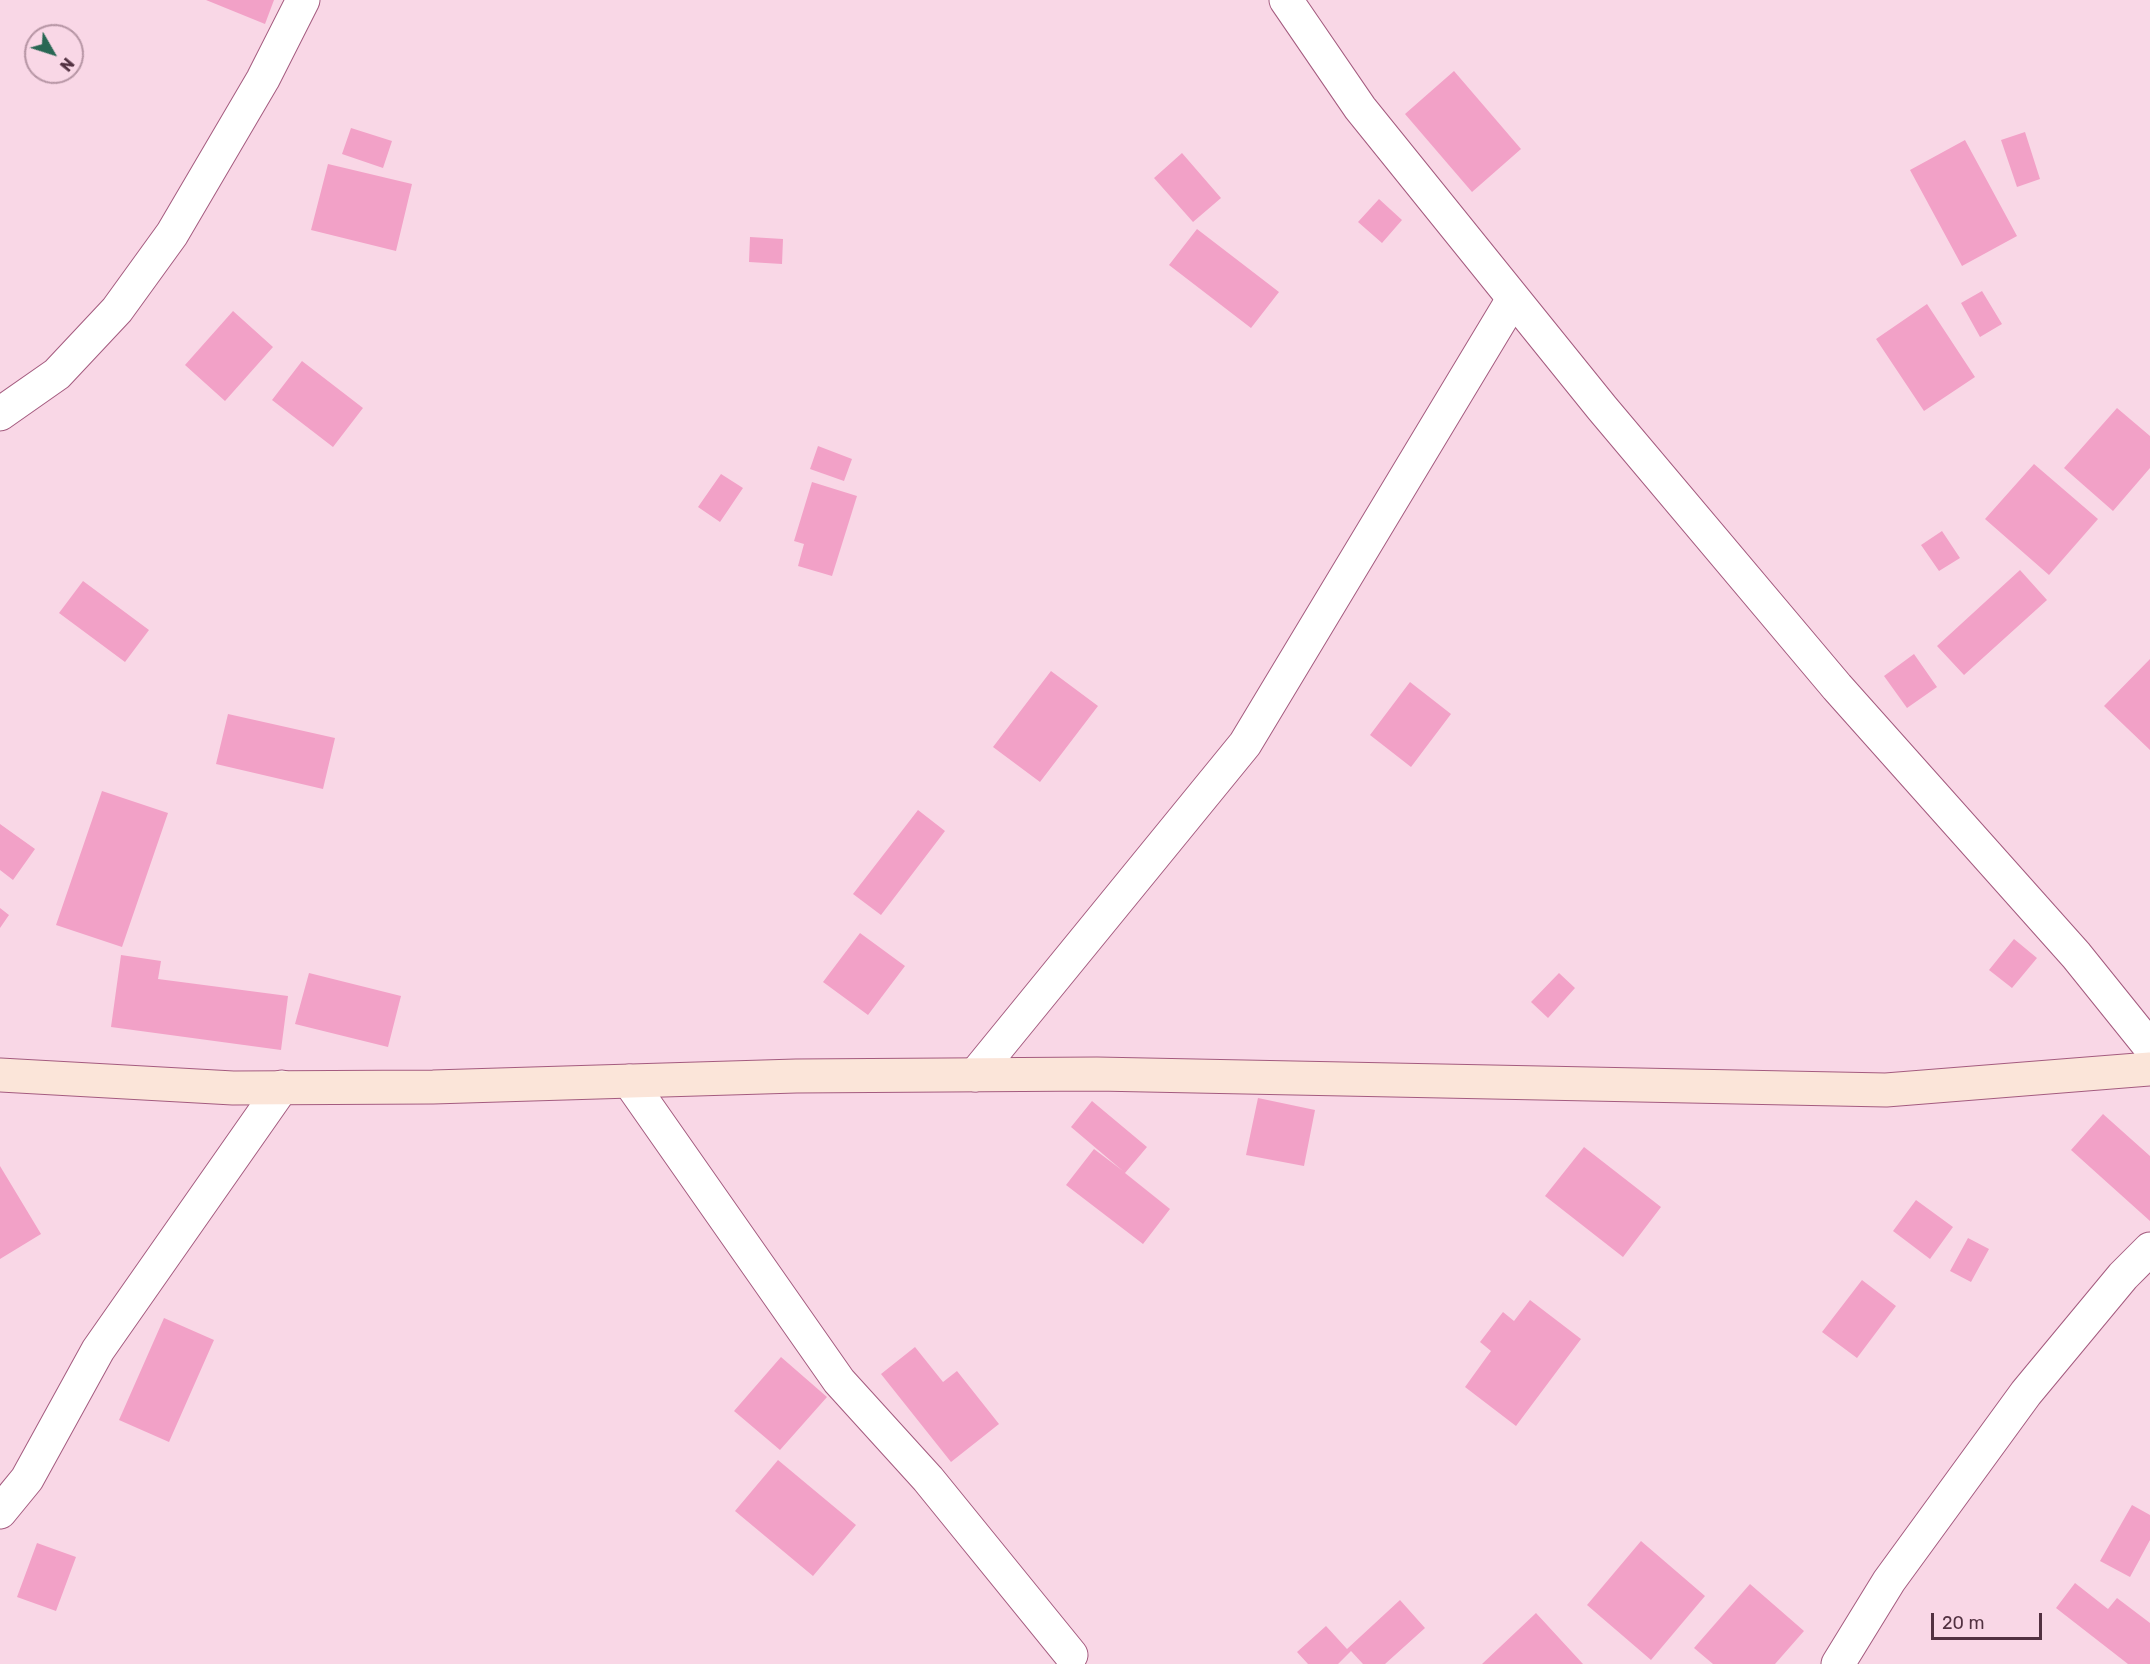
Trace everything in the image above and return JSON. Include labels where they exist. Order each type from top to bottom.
[{"type":"main road","points":[[0,1075],[233,1088],[433,1087],[796,1076],[1097,1074],[1886,1090],[2150,1069]]},
{"type":"street","points":[[0,414],[57,374],[117,310],[172,234],[263,79],[303,0]]},
{"type":"street","points":[[1286,0],[1360,108],[1513,299],[1837,687],[2076,955],[2150,1047]]},
{"type":"street","points":[[975,1075],[1245,744],[1513,299]]},
{"type":"street","points":[[630,1081],[838,1381],[928,1479],[1071,1655]]},
{"type":"street","points":[[0,1512],[27,1479],[98,1350],[282,1088]]},
{"type":"street","points":[[1838,1664],[1889,1581],[2026,1393],[2122,1276],[2150,1249]]},
{"type":"building","points":[[206,0],[274,0],[265,24]]},
{"type":"building","points":[[1454,71],[1521,149],[1472,192],[1405,114]]},
{"type":"building","points":[[351,128],[392,141],[383,168],[342,154]]},
{"type":"building","points":[[2025,132],[2040,179],[2017,187],[2001,140]]},
{"type":"building","points":[[1965,140],[2017,236],[1962,266],[1910,170]]},
{"type":"building","points":[[1182,153],[1221,198],[1193,222],[1154,178]]},
{"type":"building","points":[[328,164],[412,184],[396,251],[311,230]]},
{"type":"building","points":[[1379,199],[1402,220],[1382,243],[1358,222]]},
{"type":"building","points":[[1197,229],[1279,292],[1251,328],[1169,265]]},
{"type":"building","points":[[750,237],[783,239],[782,264],[749,262]]},
{"type":"building","points":[[1982,291],[2002,324],[1980,337],[1961,303]]},
{"type":"building","points":[[1927,304],[1975,377],[1924,411],[1876,339]]},
{"type":"building","points":[[233,311],[273,347],[225,401],[185,365]]},
{"type":"building","points":[[302,361],[363,408],[333,447],[272,400]]},
{"type":"building","points":[[2117,408],[2150,436],[2150,468],[2113,511],[2064,468]]},
{"type":"building","points":[[818,446],[852,459],[844,481],[810,469]]},
{"type":"building","points":[[2034,464],[2098,519],[2049,575],[1985,519]]},
{"type":"building","points":[[721,474],[743,488],[720,522],[698,507]]},
{"type":"building","points":[[812,482],[857,496],[832,576],[798,566],[804,544],[794,541]]},
{"type":"building","points":[[1942,531],[1960,558],[1939,571],[1921,545]]},
{"type":"building","points":[[2020,570],[2047,600],[1964,675],[1937,646]]},
{"type":"building","points":[[83,581],[149,630],[125,662],[59,613]]},
{"type":"building","points":[[1914,654],[1937,687],[1907,708],[1884,676]]},
{"type":"building","points":[[2150,659],[2150,750],[2104,706]]},
{"type":"building","points":[[1051,671],[1098,706],[1040,782],[993,747]]},
{"type":"building","points":[[1410,682],[1451,714],[1411,767],[1370,735]]},
{"type":"building","points":[[228,714],[335,738],[323,789],[216,764]]},
{"type":"building","points":[[102,791],[168,813],[122,947],[56,925]]},
{"type":"building","points":[[918,810],[945,831],[881,915],[853,894]]},
{"type":"building","points":[[0,824],[35,849],[13,880],[0,870]]},
{"type":"building","points":[[0,908],[9,915],[0,928]]},
{"type":"building","points":[[860,933],[905,966],[868,1015],[823,982]]},
{"type":"building","points":[[2014,939],[2037,958],[2012,988],[1989,970]]},
{"type":"building","points":[[121,955],[161,961],[158,979],[288,996],[281,1050],[111,1027]]},
{"type":"building","points":[[309,973],[401,996],[388,1047],[295,1024]]},
{"type":"building","points":[[1559,973],[1575,988],[1548,1018],[1531,1002]]},
{"type":"building","points":[[1258,1098],[1315,1110],[1304,1166],[1246,1155]]},
{"type":"building","points":[[1092,1101],[1147,1147],[1125,1173],[1170,1209],[1143,1244],[1066,1185],[1094,1149],[1123,1171],[1071,1127]]},
{"type":"building","points":[[2103,1114],[2150,1156],[2150,1221],[2071,1150]]},
{"type":"building","points":[[1584,1147],[1661,1207],[1623,1257],[1545,1196]]},
{"type":"building","points":[[0,1166],[41,1234],[0,1259]]},
{"type":"building","points":[[1916,1200],[1953,1227],[1930,1259],[1893,1231]]},
{"type":"building","points":[[1968,1238],[1989,1249],[1971,1282],[1950,1271]]},
{"type":"building","points":[[1862,1280],[1896,1306],[1857,1358],[1822,1332]]},
{"type":"building","points":[[1530,1300],[1581,1339],[1516,1426],[1465,1387],[1491,1351],[1480,1342],[1503,1312],[1514,1321]]},
{"type":"building","points":[[164,1318],[214,1340],[169,1442],[119,1420]]},
{"type":"building","points":[[915,1347],[943,1382],[957,1371],[999,1424],[951,1462],[881,1374]]},
{"type":"building","points":[[781,1357],[827,1397],[780,1450],[734,1411]]},
{"type":"building","points":[[778,1460],[856,1525],[813,1576],[735,1511]]},
{"type":"building","points":[[2132,1505],[2150,1515],[2150,1540],[2130,1577],[2100,1561]]},
{"type":"building","points":[[1641,1541],[1705,1596],[1651,1660],[1587,1605]]},
{"type":"building","points":[[37,1543],[76,1557],[56,1611],[17,1597]]},
{"type":"building","points":[[2075,1583],[2108,1609],[2117,1598],[2150,1623],[2150,1664],[2128,1664],[2056,1608]]},
{"type":"building","points":[[1750,1584],[1804,1631],[1775,1664],[1713,1664],[1694,1648]]},
{"type":"building","points":[[1400,1600],[1425,1628],[1385,1664],[1363,1664],[1351,1651],[1338,1664],[1308,1664],[1297,1652],[1326,1626],[1347,1649]]},
{"type":"building","points":[[1536,1613],[1583,1664],[1482,1664]]}]
